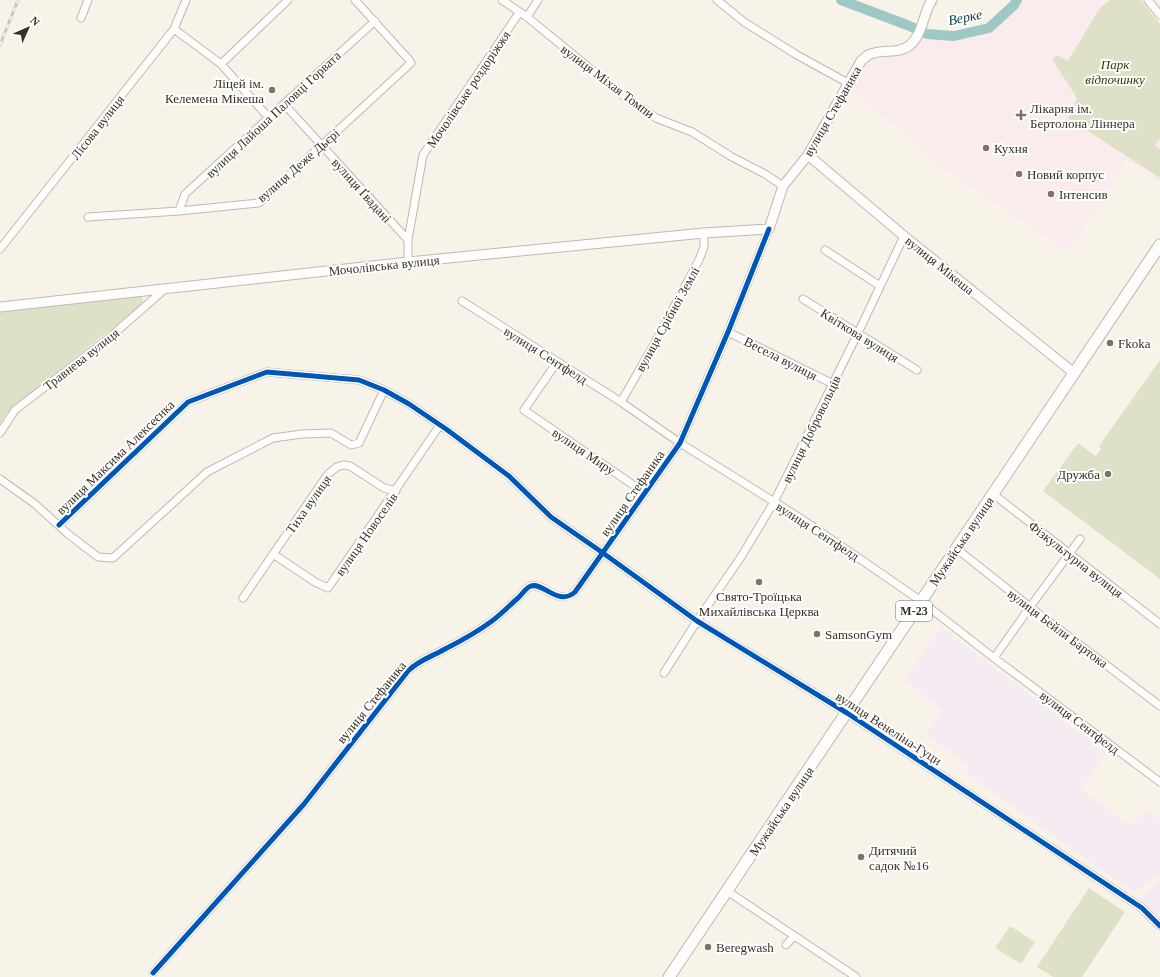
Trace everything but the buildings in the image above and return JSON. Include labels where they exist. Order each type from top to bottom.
[{"type":"highway","name":"Мужайська вулиця","points":[[669,977],[1160,245]]},
{"type":"main road","name":"вулиця Стефаника","points":[[769,229],[783,186],[808,155],[861,61],[868,55],[897,51],[911,44],[919,31],[928,1]]},
{"type":"main road","name":"вулиця Мікеша","points":[[808,155],[904,236],[1074,373]]},
{"type":"main road","name":"Мочолівська вулиця","points":[[0,308],[166,288],[408,262],[704,233],[769,229]]},
{"type":"street","points":[[81,18],[88,0]]},
{"type":"street","name":"Лісова вулиця","points":[[0,249],[174,29],[186,0]]},
{"type":"street","points":[[221,64],[288,0]]},
{"type":"street","points":[[355,0],[375,21]]},
{"type":"street","name":"вулиця Міхая Томпи","points":[[502,0],[527,17],[625,97],[656,118],[692,132],[783,186]]},
{"type":"street","points":[[527,17],[538,0]]},
{"type":"street","points":[[717,0],[744,22],[797,55],[848,83]]},
{"type":"street","points":[[1148,0],[1160,15]]},
{"type":"street","name":"Мочолівське роздоріжжя","points":[[408,262],[408,240],[423,155],[519,13]]},
{"type":"street","name":"вулиця Деже Дьєрі","points":[[88,217],[179,211],[259,203],[410,64],[410,61],[375,21]]},
{"type":"street","name":"вулиця Лайоша Паловці Горвата","points":[[179,211],[185,194],[375,21]]},
{"type":"street","points":[[174,29],[221,64],[269,118]]},
{"type":"street","name":"вулиця Ґвадані","points":[[284,104],[408,240]]},
{"type":"street","name":"вулиця Стефаника","points":[[153,973],[304,804],[408,671],[416,663],[471,635],[492,621],[529,587],[536,585],[557,596],[565,597],[571,596],[575,592],[680,443],[728,332],[769,229]]},
{"type":"street","name":"вулиця Срібної Землі","points":[[621,402],[654,346],[699,260],[704,247],[704,233]]},
{"type":"street","name":"вулиця Добровольців","points":[[664,673],[697,621],[741,557],[774,502],[858,333],[904,236]]},
{"type":"street","points":[[825,250],[880,286]]},
{"type":"street","name":"Травнева вулиця","points":[[0,432],[15,410],[109,338],[166,288]]},
{"type":"street","name":"Квіткова вулиця","points":[[803,299],[917,370]]},
{"type":"street","name":"вулиця Сентфелд","points":[[462,301],[621,402],[680,443],[774,502],[921,601],[994,658],[1160,782]]},
{"type":"street","name":"Весела вулиця","points":[[728,332],[833,384]]},
{"type":"street","name":"вулиця Миру","points":[[557,362],[524,410],[645,493]]},
{"type":"street","name":"вулиця Максима Алексеєнка","points":[[59,525],[188,402],[267,372],[359,380],[384,390],[409,404],[509,476],[551,517],[603,552]]},
{"type":"street","points":[[0,479],[35,504],[68,534],[98,557],[113,558],[207,472],[273,438],[302,434],[331,433],[351,445],[359,443],[384,390]]},
{"type":"street","name":"вулиця Новоселів","points":[[273,554],[315,582],[328,588],[440,426]]},
{"type":"street","name":"Тиха вулиця","points":[[243,598],[328,474],[336,467],[343,465],[350,466],[384,488],[396,491]]},
{"type":"street","name":"Фізкультурна вулиця","points":[[993,494],[1160,624]]},
{"type":"street","points":[[994,658],[1080,539]]},
{"type":"street","name":"вулиця Бейли Бартока","points":[[957,549],[1030,607],[1160,706]]},
{"type":"street","name":"вулиця Венеліна-Гуци","points":[[603,552],[697,621],[847,713],[1142,908],[1160,926]]},
{"type":"street","points":[[727,891],[856,977]]},
{"type":"street","points":[[786,945],[794,936]]},
{"type":"shaded area","name":"Лікарня ім. Бертолона Ліннера","points":[[1020,0],[1143,0],[1160,22],[1160,182],[1126,160],[1069,252],[926,157],[914,141],[849,89],[864,64],[870,58],[878,56],[922,36],[927,38],[954,40],[990,31],[1016,9]]},
{"type":"shaded area","points":[[941,627],[1106,753],[1081,788],[1129,826],[1147,810],[1160,820],[1160,873],[1134,893],[967,774],[969,767],[926,733],[943,710],[904,680]]},
{"type":"shaded area","points":[[1160,881],[1160,927],[1138,900]]},
{"type":"green space","name":"Парк відпочинку","points":[[1110,0],[1141,0],[1160,24],[1160,139],[1155,145],[1160,149],[1160,178],[1068,118],[1077,98],[1052,59],[1057,55],[1068,61],[1100,8]]},
{"type":"green space","points":[[140,295],[143,299],[140,306],[12,408],[0,424],[0,310]]},
{"type":"green space","name":"Дружба","points":[[1160,360],[1160,579],[1043,491],[1078,443],[1096,456],[1101,449],[1099,446]]},
{"type":"green space","points":[[1089,888],[1125,912],[1082,977],[1053,977],[1037,967]]},
{"type":"green space","points":[[1010,926],[1035,942],[1021,964],[995,948]]},
{"type":"waterway","name":"Верке","points":[[841,0],[927,34],[954,36],[989,28],[1014,5],[1017,0]]},
{"type":"railway","points":[[0,45],[18,0]]},
{"type":"cycle path","points":[[153,973],[304,804],[412,667],[475,633],[502,613],[531,586],[541,587],[557,596],[563,597],[569,596],[575,592],[680,443],[728,332],[769,229]]},
{"type":"cycle path","points":[[59,525],[188,402],[267,372],[359,380],[384,390],[409,404],[446,429],[509,476],[551,517],[697,621],[847,713],[1142,908],[1160,926]]},
{"type":"place","name":"Ліцей ім. Келемена Мікеша","points":[[272,90]]},
{"type":"place","name":"Лікарня ім. Бертолона Ліннера","points":[[1021,115]]},
{"type":"place","name":"Кухня","points":[[986,148]]},
{"type":"place","name":"Новий корпус","points":[[1019,174]]},
{"type":"place","name":"Інтенсив","points":[[1051,194]]},
{"type":"place","name":"Fkoka","points":[[1110,343]]},
{"type":"place","name":"Дружба","points":[[1108,474]]},
{"type":"place","name":"Свято-Троїцька Михайлівська Церква","points":[[759,582]]},
{"type":"place","name":"SamsonGym","points":[[817,634]]},
{"type":"place","name":"Дитячий садок №16","points":[[861,857]]},
{"type":"place","name":"Beregwash","points":[[708,947]]}]
